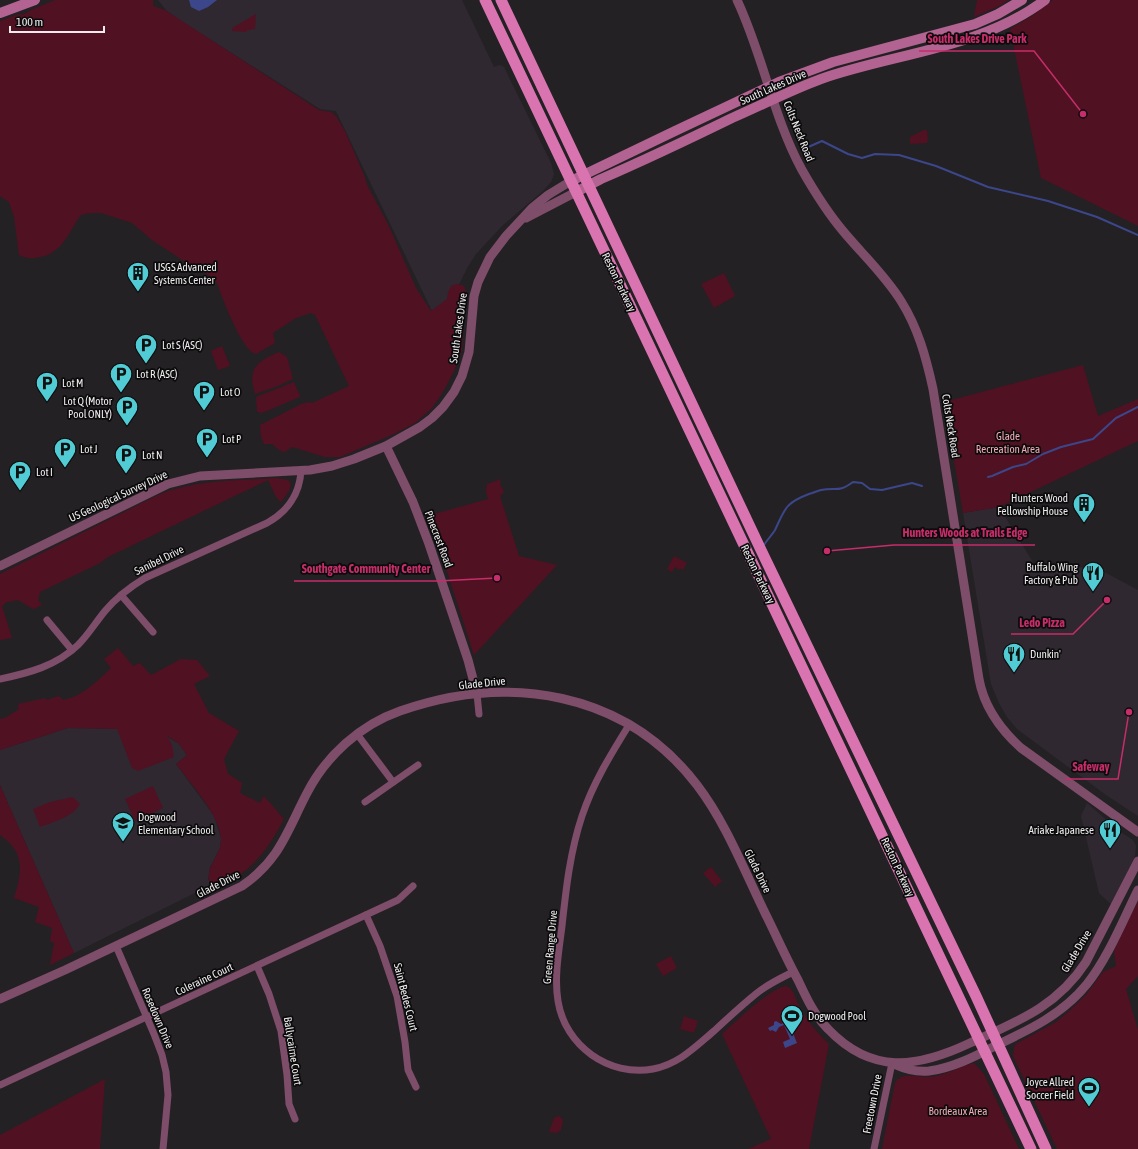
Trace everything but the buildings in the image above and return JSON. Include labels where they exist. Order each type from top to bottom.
[{"type":"main road","points":[[0,13],[35,0]]},
{"type":"main road","name":"Reston Parkway","points":[[485,0],[1031,1149]]},
{"type":"main road","name":"Reston Parkway","points":[[501,0],[761,550],[925,889],[1046,1149]]},
{"type":"main road","name":"South Lakes Drive","points":[[570,181],[769,87],[832,62],[975,24],[1022,0]]},
{"type":"main road","name":"South Lakes Drive","points":[[576,192],[773,99],[814,82],[951,44],[999,27],[1024,14],[1044,0]]},
{"type":"street","name":"Colts Neck Road","points":[[737,0],[752,35],[773,99],[793,152],[811,185],[842,230],[891,286],[910,317],[921,342],[933,389],[978,679],[987,705],[999,726],[1021,748],[1138,832]]},
{"type":"street","points":[[948,31],[951,44]]},
{"type":"street","name":"South Lakes Drive","points":[[301,470],[336,465],[386,446],[414,431],[432,418],[443,406],[457,386],[464,370],[469,355],[472,310],[478,282],[485,266],[498,245],[542,200],[570,181]]},
{"type":"street","name":"South Lakes Drive","points":[[520,222],[576,192]]},
{"type":"street","name":"Pinecrest Road","points":[[386,446],[413,502],[431,548],[468,660],[477,694],[479,714]]},
{"type":"street","name":"US Geological Survey Drive","points":[[0,566],[158,488],[172,483],[200,476],[301,470]]},
{"type":"street","name":"Sanibel Drive","points":[[0,679],[25,674],[42,668],[72,650],[81,642],[107,608],[121,595],[145,578],[267,523],[278,516],[286,509],[295,495],[300,481],[301,470]]},
{"type":"street","points":[[121,595],[153,632]]},
{"type":"street","points":[[46,620],[72,650]]},
{"type":"street","name":"Glade Drive","points":[[0,999],[234,891],[258,874],[270,862],[281,846],[308,791],[320,771],[337,751],[357,734],[377,722],[400,712],[445,700],[477,694],[511,692],[548,695],[570,700],[591,707],[629,725],[649,738],[672,757],[690,776],[705,796],[728,837],[793,972],[814,1011],[830,1032],[842,1042],[875,1059],[892,1063],[906,1069],[929,1071],[952,1065],[998,1045],[1044,1022],[1062,1009],[1088,983],[1104,957],[1138,890]]},
{"type":"street","name":"Green Range Drive","points":[[629,725],[592,790],[582,816],[571,860],[560,944],[557,982],[560,1008],[569,1032],[587,1052],[609,1065],[630,1070],[642,1070],[664,1066],[691,1052],[758,992],[793,972]]},
{"type":"street","points":[[357,734],[393,782]]},
{"type":"street","points":[[365,802],[418,766]]},
{"type":"street","name":"Glade Drive","points":[[892,1063],[911,1063],[930,1059],[953,1051],[1040,1009],[1057,997],[1076,977],[1086,962],[1138,861]]},
{"type":"street","name":"Coleraine Court","points":[[0,1085],[398,900],[413,886]]},
{"type":"street","name":"Saint Bedes Court","points":[[366,915],[380,946],[392,981],[402,1019],[408,1070],[416,1087]]},
{"type":"street","name":"Rosedown Drive","points":[[116,946],[158,1042],[162,1055],[168,1084],[168,1106],[163,1149]]},
{"type":"street","name":"Ballycairne Court","points":[[257,966],[269,994],[280,1030],[287,1075],[289,1104],[295,1119]]},
{"type":"street","name":"Freetown Drive","points":[[874,1149],[892,1063]]},
{"type":"shaded area","points":[[158,0],[462,0],[494,67],[500,65],[504,67],[551,163],[554,174],[551,182],[543,191],[503,225],[476,254],[467,268],[451,301],[432,311],[336,111],[320,109],[175,17],[166,10]]},
{"type":"shaded area","points":[[999,507],[1039,572],[1093,566],[1138,590],[1138,816],[1106,795],[1017,729],[1007,717],[999,703],[991,684],[963,513]]},
{"type":"shaded area","name":"Dogwood Elementary School","points":[[141,723],[178,743],[187,755],[176,764],[214,816],[221,838],[220,848],[210,867],[208,879],[211,885],[74,953],[0,785],[0,750],[68,728],[117,729]]},
{"type":"shaded area","points":[[1087,803],[1119,831],[1133,840],[1136,846],[1135,856],[1112,905],[1099,893],[1081,816]]},
{"type":"green space","points":[[55,0],[153,0],[153,6],[165,10],[319,110],[331,112],[336,116],[345,131],[368,187],[388,224],[416,288],[431,311],[447,299],[448,292],[452,285],[459,284],[464,286],[466,292],[462,350],[454,371],[443,392],[432,408],[415,423],[394,434],[340,457],[325,457],[292,447],[285,452],[279,450],[272,444],[264,444],[261,437],[260,425],[301,404],[308,402],[312,403],[349,386],[315,315],[311,313],[296,318],[273,333],[275,343],[256,354],[246,346],[241,338],[218,285],[213,278],[199,271],[152,240],[132,223],[101,213],[81,215],[65,240],[48,255],[27,258],[19,255],[14,217],[9,202],[0,196],[0,21],[16,15],[24,14]]},
{"type":"green space","points":[[977,0],[1008,0],[999,6],[974,17]]},
{"type":"green space","points":[[1053,0],[1138,0],[1138,226],[1041,178],[1010,29],[1032,16]]},
{"type":"green space","points":[[256,14],[255,29],[248,30],[246,32],[232,31],[232,28]]},
{"type":"green space","points":[[927,130],[928,141],[926,143],[910,144],[910,137]]},
{"type":"green space","points":[[724,273],[735,296],[714,308],[701,284]]},
{"type":"green space","points":[[222,346],[230,366],[218,370],[211,351]]},
{"type":"green space","points":[[279,352],[287,357],[293,379],[255,394],[252,377],[253,371],[265,359]]},
{"type":"green space","name":"Glade Recreation Area","points":[[1083,365],[1098,416],[1138,399],[1138,441],[999,507],[963,513],[944,402]]},
{"type":"green space","points":[[294,382],[300,397],[262,413],[257,412],[256,397]]},
{"type":"green space","points":[[277,478],[288,480],[291,484],[289,491],[281,502],[276,497],[268,480],[108,557],[100,563],[40,592],[38,600],[42,605],[33,609],[18,600],[7,602],[2,606],[12,638],[0,640],[0,574],[158,495],[172,490],[202,483]]},
{"type":"green space","points":[[501,479],[500,484],[504,492],[500,496],[519,556],[557,565],[474,655],[443,559],[427,516],[488,499],[486,492],[487,484]]},
{"type":"green space","points":[[674,556],[687,563],[683,570],[680,568],[679,570],[675,567],[672,572],[667,569]]},
{"type":"green space","points":[[118,648],[133,666],[140,663],[151,675],[181,659],[197,660],[210,676],[194,684],[209,713],[239,731],[224,759],[228,774],[242,783],[240,793],[260,803],[264,796],[284,819],[264,852],[246,870],[236,877],[211,885],[209,873],[210,867],[219,851],[221,839],[219,829],[210,810],[176,764],[187,755],[178,743],[167,736],[172,745],[174,757],[138,771],[132,768],[117,729],[68,728],[0,750],[0,719],[5,718],[19,709],[18,704],[45,698],[47,700],[59,696],[63,700],[83,692],[111,668],[104,659]]},
{"type":"green space","points":[[0,785],[74,953],[50,965],[54,943],[50,941],[52,928],[35,922],[39,907],[14,898],[19,880],[20,864],[14,849],[0,835]]},
{"type":"green space","points":[[153,786],[163,808],[135,821],[125,799]]},
{"type":"green space","points":[[73,797],[80,804],[77,809],[68,816],[40,827],[33,809],[50,802]]},
{"type":"green space","points":[[711,867],[722,881],[715,887],[703,873]]},
{"type":"green space","points":[[1138,901],[1138,976],[1126,989],[1138,1030],[1138,1149],[1057,1149],[1013,1056],[1014,1048],[1016,1044],[1056,1022],[1085,996],[1103,972],[1116,966],[1114,951]]},
{"type":"green space","points":[[671,956],[677,968],[663,976],[656,964]]},
{"type":"green space","points":[[786,986],[793,991],[798,1004],[808,1020],[829,1044],[809,1149],[748,1149],[771,1139],[722,1034],[743,1014],[762,999],[779,988]]},
{"type":"green space","points":[[684,1016],[698,1021],[694,1033],[680,1029]]},
{"type":"green space","name":"Bordeaux Area","points":[[974,1063],[984,1074],[1019,1149],[882,1149],[895,1083],[898,1079],[906,1076],[935,1076]]},
{"type":"green space","points":[[105,1079],[100,1149],[0,1149],[0,1135]]},
{"type":"green space","points":[[559,1116],[563,1120],[561,1130],[557,1133],[549,1132],[554,1118]]},
{"type":"water","points":[[189,0],[217,0],[208,7],[199,11],[191,7]]},
{"type":"water","name":"Dogwood Pool","points":[[776,1021],[781,1024],[788,1021],[797,1043],[785,1048],[783,1042],[790,1039],[784,1025],[779,1027],[776,1032],[772,1030],[770,1031],[768,1028],[774,1025],[774,1022]]},
{"type":"waterway","points":[[806,148],[822,141],[848,154],[862,158],[875,154],[899,155],[936,166],[988,187],[1048,201],[1097,217],[1138,235]]},
{"type":"waterway","points":[[988,477],[1013,467],[1026,464],[1043,454],[1061,447],[1093,439],[1116,418],[1138,407]]},
{"type":"waterway","points":[[764,545],[775,530],[781,517],[790,504],[795,500],[809,494],[826,489],[841,489],[853,482],[862,483],[870,489],[882,490],[912,483],[922,486]]},
{"type":"place","name":"South Lakes Drive Park","points":[[1083,114]]},
{"type":"place","name":"USGS Advanced Systems Center","points":[[138,292]]},
{"type":"place","name":"Lot S (ASC)","points":[[146,364]]},
{"type":"place","name":"Lot R (ASC)","points":[[121,394]]},
{"type":"place","name":"Lot M","points":[[47,402]]},
{"type":"place","name":"Lot O","points":[[204,412]]},
{"type":"place","name":"Lot Q (Motor Pool ONLY)","points":[[127,426]]},
{"type":"place","name":"Lot P","points":[[207,458]]},
{"type":"place","name":"Lot J","points":[[65,468]]},
{"type":"place","name":"Lot N","points":[[126,474]]},
{"type":"place","name":"Lot I","points":[[20,492]]},
{"type":"place","name":"Hunters Wood Fellowship House","points":[[1084,524]]},
{"type":"place","name":"Hunters Woods at Trails Edge","points":[[827,551]]},
{"type":"place","name":"Southgate Community Center","points":[[497,578]]},
{"type":"place","name":"Buffalo Wing Factory & Pub","points":[[1093,592]]},
{"type":"place","name":"Ledo Pizza","points":[[1107,600]]},
{"type":"place","name":"Dunkin'","points":[[1014,674]]},
{"type":"place","name":"Safeway","points":[[1129,712]]},
{"type":"place","name":"Dogwood Elementary School","points":[[123,842]]},
{"type":"place","name":"Ariake Japanese","points":[[1110,850]]},
{"type":"place","name":"Dogwood Pool","points":[[792,1036]]},
{"type":"place","name":"Joyce Allred Soccer Field","points":[[1089,1108]]}]
